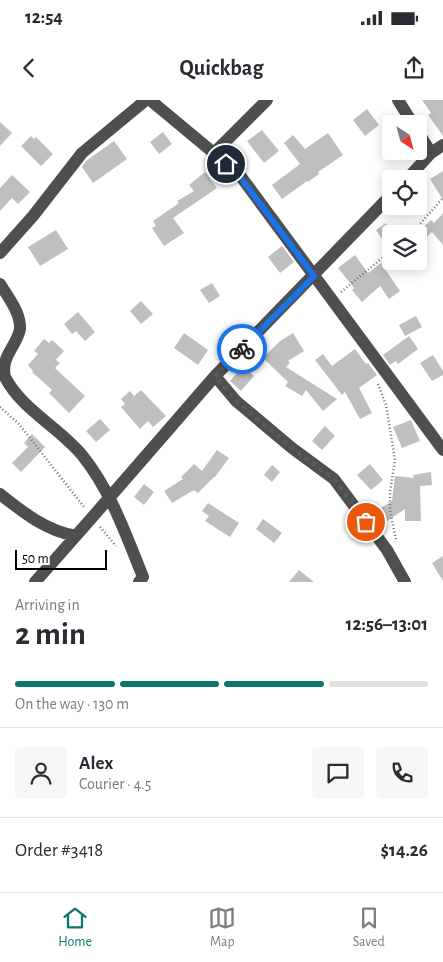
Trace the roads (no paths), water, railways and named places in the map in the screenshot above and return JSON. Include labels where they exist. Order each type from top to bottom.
[{"type":"street","points":[[0,253],[33,216],[82,153],[146,100]]},
{"type":"street","points":[[150,100],[238,174],[443,450]]},
{"type":"street","points":[[213,154],[267,100]]},
{"type":"street","points":[[398,100],[407,115]]},
{"type":"street","points":[[415,170],[431,153],[443,145]]},
{"type":"street","points":[[428,148],[431,153]]},
{"type":"street","points":[[35,582],[93,518],[109,496],[215,376],[382,204]]},
{"type":"street","points":[[0,284],[18,313],[20,327],[18,337],[4,356],[3,372],[21,398],[55,428],[81,454],[95,472],[109,496],[145,580]]},
{"type":"street","points":[[215,376],[236,401],[292,448],[334,479],[387,550],[405,582]]},
{"type":"street","points":[[0,494],[33,520],[64,534],[76,536]]}]
